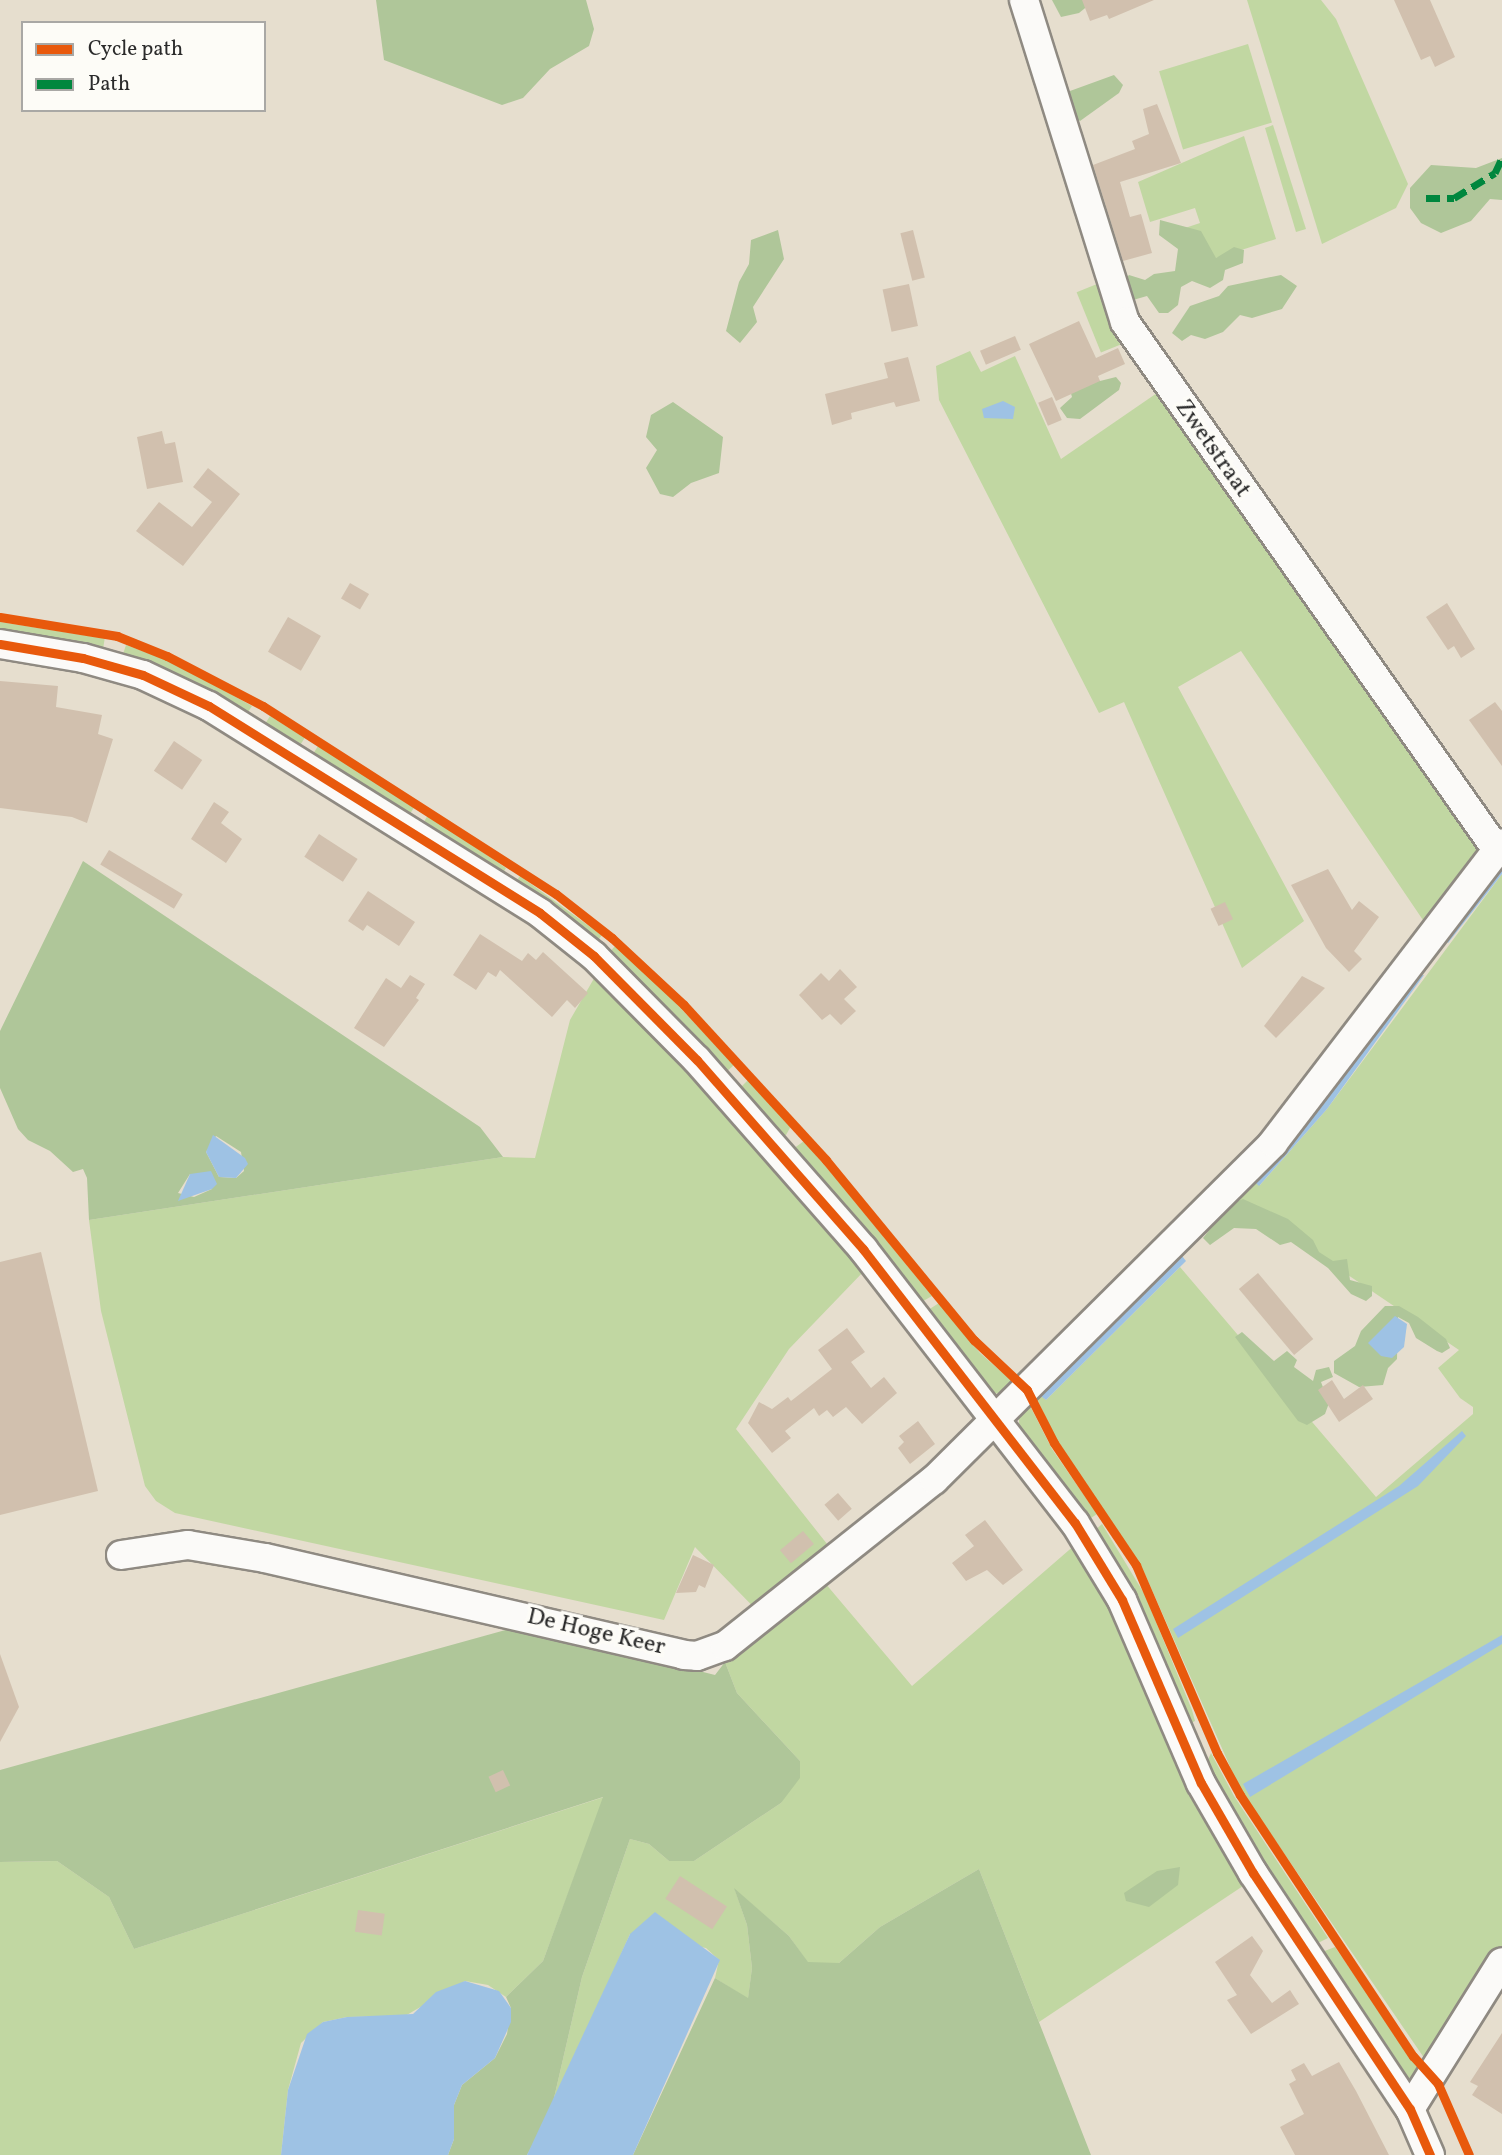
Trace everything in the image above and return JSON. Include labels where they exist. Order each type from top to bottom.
[{"type":"street","name":"Zwetstraat","points":[[1024,0],[1125,322],[1499,846]]},
{"type":"street","points":[[0,644],[83,657],[143,675],[199,701],[426,840],[571,936],[627,987],[768,1136],[863,1249],[996,1420],[1102,1565],[1122,1600],[1181,1744],[1228,1832],[1410,2109],[1430,2155]]},
{"type":"street","name":"De Hoge Keer","points":[[121,1555],[188,1545],[265,1558],[697,1656],[724,1646],[756,1626],[934,1480],[1273,1143],[1499,846]]},
{"type":"street","points":[[1410,2109],[1502,1962]]},
{"type":"green space","points":[[376,0],[586,0],[594,29],[589,46],[550,69],[523,98],[502,105],[384,60]]},
{"type":"green space","points":[[1052,0],[1095,0],[1079,13],[1061,17]]},
{"type":"green space","points":[[1247,0],[1321,0],[1336,19],[1408,184],[1396,208],[1322,244]]},
{"type":"green space","points":[[1248,44],[1272,122],[1183,150],[1159,71]]},
{"type":"green space","points":[[1114,75],[1123,85],[1119,93],[1080,121],[1073,116],[1065,101],[1070,91]]},
{"type":"green space","points":[[1273,125],[1306,229],[1296,232],[1265,128]]},
{"type":"green space","points":[[1244,136],[1276,239],[1194,265],[1182,229],[1200,223],[1195,208],[1150,222],[1138,182]]},
{"type":"green space","points":[[1502,158],[1502,200],[1490,199],[1471,221],[1441,233],[1421,223],[1410,208],[1410,188],[1431,165],[1476,168]]},
{"type":"green space","points":[[1160,220],[1201,231],[1216,258],[1234,247],[1244,250],[1243,263],[1225,270],[1223,280],[1210,288],[1192,281],[1181,287],[1178,305],[1168,313],[1159,313],[1147,296],[1126,302],[1118,286],[1129,275],[1145,280],[1154,274],[1175,271],[1178,249],[1159,235]]},
{"type":"green space","points":[[778,230],[784,259],[753,307],[757,322],[740,343],[726,331],[739,282],[749,264],[751,240]]},
{"type":"green space","points":[[1281,275],[1297,286],[1282,309],[1252,318],[1240,315],[1223,332],[1205,339],[1191,335],[1182,341],[1172,333],[1190,306],[1219,296],[1228,286]]},
{"type":"green space","points":[[1097,284],[1121,344],[1101,353],[1077,292]]},
{"type":"green space","points":[[970,351],[981,372],[1015,356],[1061,459],[1157,393],[1485,848],[1429,929],[1241,651],[1178,687],[1304,921],[1242,968],[1124,702],[1099,713],[939,400],[936,366]]},
{"type":"green space","points":[[1092,377],[1100,381],[1116,377],[1121,383],[1119,390],[1080,419],[1067,418],[1060,408],[1072,397],[1070,390]]},
{"type":"green space","points":[[673,402],[723,437],[719,473],[691,483],[673,497],[660,494],[646,468],[657,450],[646,437],[651,415]]},
{"type":"green space","points":[[0,622],[105,639],[103,650],[0,634]]},
{"type":"green space","points":[[126,645],[175,663],[252,706],[246,715],[122,657]]},
{"type":"green space","points":[[270,716],[305,738],[298,748],[264,726]]},
{"type":"green space","points":[[318,746],[415,806],[408,817],[312,756]]},
{"type":"green space","points":[[428,815],[506,868],[501,876],[422,825]]},
{"type":"green space","points":[[83,861],[480,1127],[503,1157],[89,1220],[87,1178],[83,1169],[73,1172],[50,1151],[28,1140],[18,1129],[0,1088],[0,1031]],"holes":[[[216,1136],[241,1152],[244,1171],[236,1178],[219,1177],[206,1152]],[[190,1174],[201,1175],[212,1189],[194,1197],[178,1193]]]},
{"type":"green space","points":[[1502,874],[1502,1971],[1431,2068],[1240,1789],[1144,1572],[1057,1440],[1035,1395],[1181,1255],[1039,1394],[1046,1400],[1180,1267],[1376,1497],[1473,1414],[1473,1407],[1460,1398],[1438,1368],[1459,1350],[1243,1204],[1213,1233],[1208,1227],[1253,1180],[1260,1185],[1327,1109]]},
{"type":"green space","points":[[520,876],[602,935],[595,944],[514,885]]},
{"type":"green space","points":[[615,946],[657,983],[734,1065],[723,1075],[608,954]]},
{"type":"green space","points":[[596,975],[710,1092],[865,1270],[789,1349],[736,1429],[835,1554],[825,1583],[912,1686],[1076,1544],[1107,1594],[1192,1792],[1246,1884],[1039,2022],[979,1869],[880,1927],[839,1963],[808,1963],[789,1936],[735,1890],[747,1925],[752,1968],[748,1999],[715,1978],[719,1960],[706,1948],[630,1934],[551,2111],[582,1977],[630,1839],[649,1844],[669,1861],[694,1861],[781,1803],[800,1761],[737,1693],[725,1662],[771,1625],[695,1547],[664,1620],[175,1513],[156,1501],[145,1486],[101,1311],[89,1220],[503,1157],[535,1158],[570,1020]]},
{"type":"green space","points":[[748,1080],[791,1126],[786,1135],[780,1135],[738,1090]]},
{"type":"green space","points":[[804,1141],[932,1296],[918,1304],[793,1149]]},
{"type":"green space","points":[[1243,1199],[1288,1219],[1313,1240],[1319,1252],[1333,1261],[1347,1259],[1350,1280],[1372,1286],[1372,1296],[1366,1301],[1351,1294],[1328,1268],[1291,1242],[1280,1245],[1256,1229],[1234,1228],[1210,1245],[1203,1238],[1229,1205]]},
{"type":"green space","points":[[939,1303],[980,1353],[1013,1382],[1010,1392],[991,1394],[925,1312]]},
{"type":"green space","points":[[1385,1306],[1399,1306],[1418,1317],[1446,1339],[1450,1348],[1442,1353],[1437,1351],[1416,1338],[1409,1323],[1398,1317],[1397,1359],[1388,1368],[1383,1385],[1359,1387],[1334,1373],[1334,1361],[1355,1346],[1361,1331]]},
{"type":"green space","points":[[1242,1332],[1274,1361],[1287,1351],[1297,1360],[1294,1367],[1313,1381],[1316,1370],[1329,1367],[1333,1377],[1321,1382],[1329,1403],[1325,1414],[1307,1425],[1298,1421],[1235,1337]]},
{"type":"green space","points":[[1028,1402],[1052,1449],[1097,1514],[1085,1522],[1019,1432],[1019,1417]]},
{"type":"green space","points":[[1102,1524],[1145,1595],[1192,1710],[1195,1721],[1191,1723],[1184,1721],[1093,1532]]},
{"type":"green space","points":[[520,1626],[715,1675],[725,1662],[737,1693],[800,1761],[800,1778],[781,1803],[694,1861],[669,1861],[649,1844],[630,1839],[582,1977],[551,2111],[527,2155],[448,2155],[454,2139],[454,2105],[462,2085],[495,2058],[507,2034],[511,2008],[506,1997],[543,1961],[603,1797],[134,1949],[109,1897],[57,1861],[0,1862],[0,1770]]},
{"type":"green space","points":[[1211,1753],[1234,1796],[1328,1938],[1316,1944],[1219,1797],[1207,1762]]},
{"type":"green space","points":[[604,1797],[543,1961],[506,1997],[488,1985],[465,1981],[405,2016],[347,2017],[323,2022],[301,2043],[288,2090],[281,2155],[0,2155],[0,1862],[57,1861],[109,1897],[134,1949]]},
{"type":"green space","points":[[1180,1867],[1178,1885],[1149,1907],[1126,1901],[1124,1893],[1157,1871]]},
{"type":"green space","points":[[979,1869],[1091,2155],[633,2155],[715,1978],[748,1998],[752,1968],[747,1925],[734,1888],[789,1936],[808,1962],[839,1963],[880,1927]]},
{"type":"green space","points":[[1335,1947],[1423,2074],[1418,2081],[1403,2077],[1322,1952]]},
{"type":"water","points":[[1003,401],[1015,407],[1013,419],[984,418],[982,409]]},
{"type":"water","points":[[1502,861],[1502,874],[1448,943],[1445,940]]},
{"type":"water","points":[[1424,975],[1327,1109],[1259,1186],[1253,1180],[1322,1103],[1418,976]]},
{"type":"water","points":[[213,1135],[245,1158],[248,1164],[236,1178],[219,1177],[206,1152]]},
{"type":"water","points":[[211,1171],[217,1184],[212,1189],[178,1201],[190,1174]]},
{"type":"water","points":[[1182,1256],[1186,1261],[1046,1400],[1038,1394]]},
{"type":"water","points":[[1395,1316],[1407,1324],[1404,1347],[1392,1358],[1381,1356],[1368,1343]]},
{"type":"water","points":[[1462,1431],[1466,1436],[1418,1486],[1178,1638],[1173,1629],[1399,1486]]},
{"type":"water","points":[[1502,1635],[1502,1644],[1250,1797],[1243,1784]]},
{"type":"water","points":[[655,1912],[720,1960],[633,2155],[527,2155],[630,1934]]},
{"type":"water","points":[[465,1981],[499,1991],[511,2008],[511,2022],[495,2058],[462,2085],[454,2105],[454,2139],[448,2155],[281,2155],[288,2090],[307,2034],[323,2022],[347,2017],[413,2014],[436,1992]]},
{"type":"building","points":[[1082,0],[1154,0],[1109,19],[1107,15],[1090,21]]},
{"type":"building","points":[[1394,0],[1430,0],[1455,57],[1435,67],[1430,56],[1421,60]]},
{"type":"building","points":[[1157,104],[1181,163],[1120,182],[1130,217],[1141,214],[1152,253],[1123,261],[1093,165],[1135,149],[1132,141],[1149,134],[1143,109]]},
{"type":"building","points":[[913,230],[925,278],[912,281],[900,233]]},
{"type":"building","points":[[909,284],[918,326],[892,332],[883,290]]},
{"type":"building","points":[[1079,321],[1096,358],[1118,348],[1125,364],[1098,376],[1100,381],[1056,401],[1029,344]]},
{"type":"building","points":[[1015,336],[1021,350],[986,365],[980,351]]},
{"type":"building","points":[[908,357],[920,401],[896,407],[894,402],[851,413],[852,419],[832,425],[825,394],[888,378],[884,363]]},
{"type":"building","points":[[1052,397],[1062,420],[1048,426],[1038,403]]},
{"type":"building","points":[[162,431],[165,444],[175,442],[183,482],[147,489],[137,437]]},
{"type":"building","points":[[208,468],[240,494],[183,566],[136,531],[159,502],[192,527],[212,502],[193,487]]},
{"type":"building","points":[[350,583],[369,594],[360,610],[341,599]]},
{"type":"building","points":[[1447,603],[1475,649],[1461,658],[1454,646],[1448,650],[1426,617]]},
{"type":"building","points":[[288,617],[321,636],[301,671],[268,652]]},
{"type":"building","points":[[0,681],[58,686],[56,707],[102,715],[98,734],[113,739],[87,823],[72,817],[0,808]]},
{"type":"building","points":[[1495,702],[1502,711],[1502,766],[1469,720]]},
{"type":"building","points":[[174,741],[202,760],[182,790],[154,771]]},
{"type":"building","points":[[214,802],[229,812],[221,823],[242,839],[226,863],[191,839]]},
{"type":"building","points":[[319,834],[358,859],[343,882],[304,857]]},
{"type":"building","points":[[109,850],[183,894],[174,909],[100,865]]},
{"type":"building","points":[[1328,869],[1352,910],[1359,901],[1379,917],[1354,951],[1362,959],[1349,972],[1326,948],[1291,885]]},
{"type":"building","points":[[368,891],[415,922],[399,946],[367,925],[363,931],[348,921]]},
{"type":"building","points":[[1225,902],[1233,919],[1219,926],[1210,909]]},
{"type":"building","points":[[480,934],[522,961],[528,953],[536,960],[543,952],[588,993],[575,1008],[567,1000],[552,1017],[500,970],[496,977],[488,972],[476,990],[453,975]]},
{"type":"building","points":[[840,969],[857,987],[844,999],[856,1011],[841,1025],[830,1014],[822,1020],[799,995],[821,973],[829,981]]},
{"type":"building","points":[[410,975],[425,984],[416,998],[419,1000],[384,1047],[354,1028],[386,978],[401,988]]},
{"type":"building","points":[[1302,976],[1325,988],[1276,1038],[1264,1026]]},
{"type":"building","points":[[41,1252],[98,1491],[0,1515],[0,1262]]},
{"type":"building","points":[[1258,1273],[1313,1339],[1294,1355],[1239,1289]]},
{"type":"building","points":[[847,1328],[865,1352],[851,1362],[871,1388],[884,1377],[897,1393],[862,1424],[846,1407],[833,1417],[827,1410],[819,1416],[814,1408],[785,1431],[791,1438],[772,1453],[748,1423],[759,1402],[772,1409],[788,1397],[791,1401],[832,1369],[818,1350]]},
{"type":"building","points":[[1332,1380],[1344,1399],[1363,1385],[1373,1399],[1339,1422],[1318,1390]]},
{"type":"building","points":[[918,1421],[935,1444],[910,1464],[898,1448],[904,1442],[899,1436]]},
{"type":"building","points":[[838,1493],[852,1509],[838,1521],[824,1505]]},
{"type":"building","points":[[985,1520],[1023,1570],[1003,1585],[987,1570],[966,1581],[952,1563],[974,1546],[965,1535]]},
{"type":"building","points":[[803,1531],[814,1544],[791,1563],[780,1550]]},
{"type":"building","points":[[693,1555],[714,1565],[705,1588],[699,1585],[696,1592],[676,1593]]},
{"type":"building","points":[[0,1654],[19,1707],[0,1742]]},
{"type":"building","points":[[503,1770],[510,1785],[496,1792],[488,1777]]},
{"type":"building","points":[[680,1876],[727,1906],[712,1929],[665,1899]]},
{"type":"building","points":[[358,1910],[385,1914],[382,1936],[355,1932]]},
{"type":"building","points":[[1252,1936],[1263,1951],[1250,1975],[1272,2003],[1290,1990],[1299,2004],[1251,2034],[1227,2000],[1237,1995],[1215,1962]]},
{"type":"building","points":[[1502,2033],[1502,2114],[1472,2095],[1478,2086],[1470,2082]]},
{"type":"building","points":[[1339,2062],[1389,2155],[1295,2155],[1280,2127],[1304,2114],[1289,2084],[1296,2080],[1291,2070],[1304,2063],[1312,2076]]},
{"type":"marked path","points":[[1426,198],[1454,198],[1495,173],[1502,158]]},
{"type":"cycle path","points":[[0,617],[117,636],[167,656],[263,706],[556,894],[612,938],[684,1005],[826,1160],[974,1340],[1027,1390],[1054,1443],[1136,1565],[1217,1753],[1240,1795],[1413,2056],[1438,2084],[1469,2155]]},
{"type":"cycle path","points":[[0,644],[83,658],[143,675],[209,706],[540,913],[594,956],[697,1060],[863,1249],[1075,1523],[1122,1600],[1201,1783],[1253,1873],[1410,2109],[1430,2155]]}]
